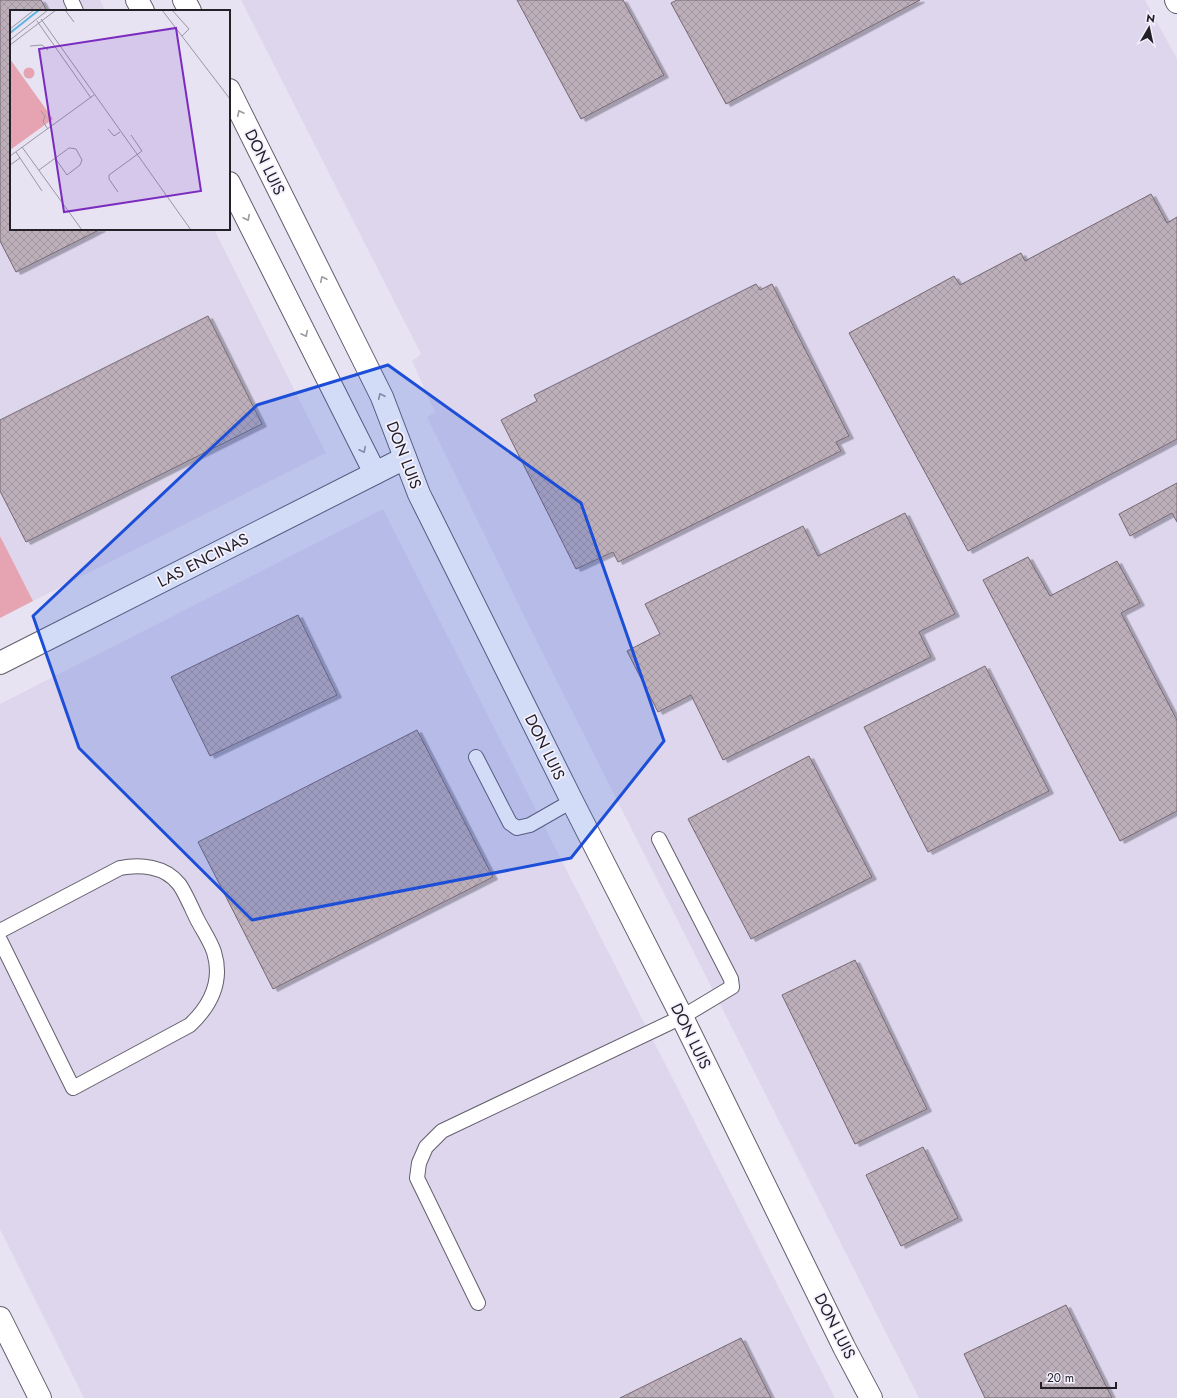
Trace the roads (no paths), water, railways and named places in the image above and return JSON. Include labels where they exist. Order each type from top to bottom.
[{"type":"street","points":[[137,0],[142,10]]},
{"type":"street","points":[[184,0],[189,10]]},
{"type":"street","name":"DON LUIS","points":[[230,92],[382,397],[419,494],[572,801],[682,1016],[844,1347],[871,1398]]},
{"type":"street","points":[[230,185],[375,473]]},
{"type":"street","name":"LAS ENCINAS","points":[[0,662],[405,458]]},
{"type":"street","points":[[0,1318],[40,1398]]},
{"type":"lane","points":[[71,0],[76,10]]},
{"type":"lane","points":[[476,757],[510,823],[517,828],[530,825],[572,801]]},
{"type":"lane","points":[[478,1303],[417,1178],[419,1163],[426,1147],[442,1131],[682,1016],[732,987],[731,979],[659,839]]},
{"type":"lane","points":[[0,931],[120,868],[132,865],[157,869],[169,875],[179,884],[214,951],[217,974],[215,986],[210,1001],[202,1014],[190,1025],[73,1088],[0,940]]}]
